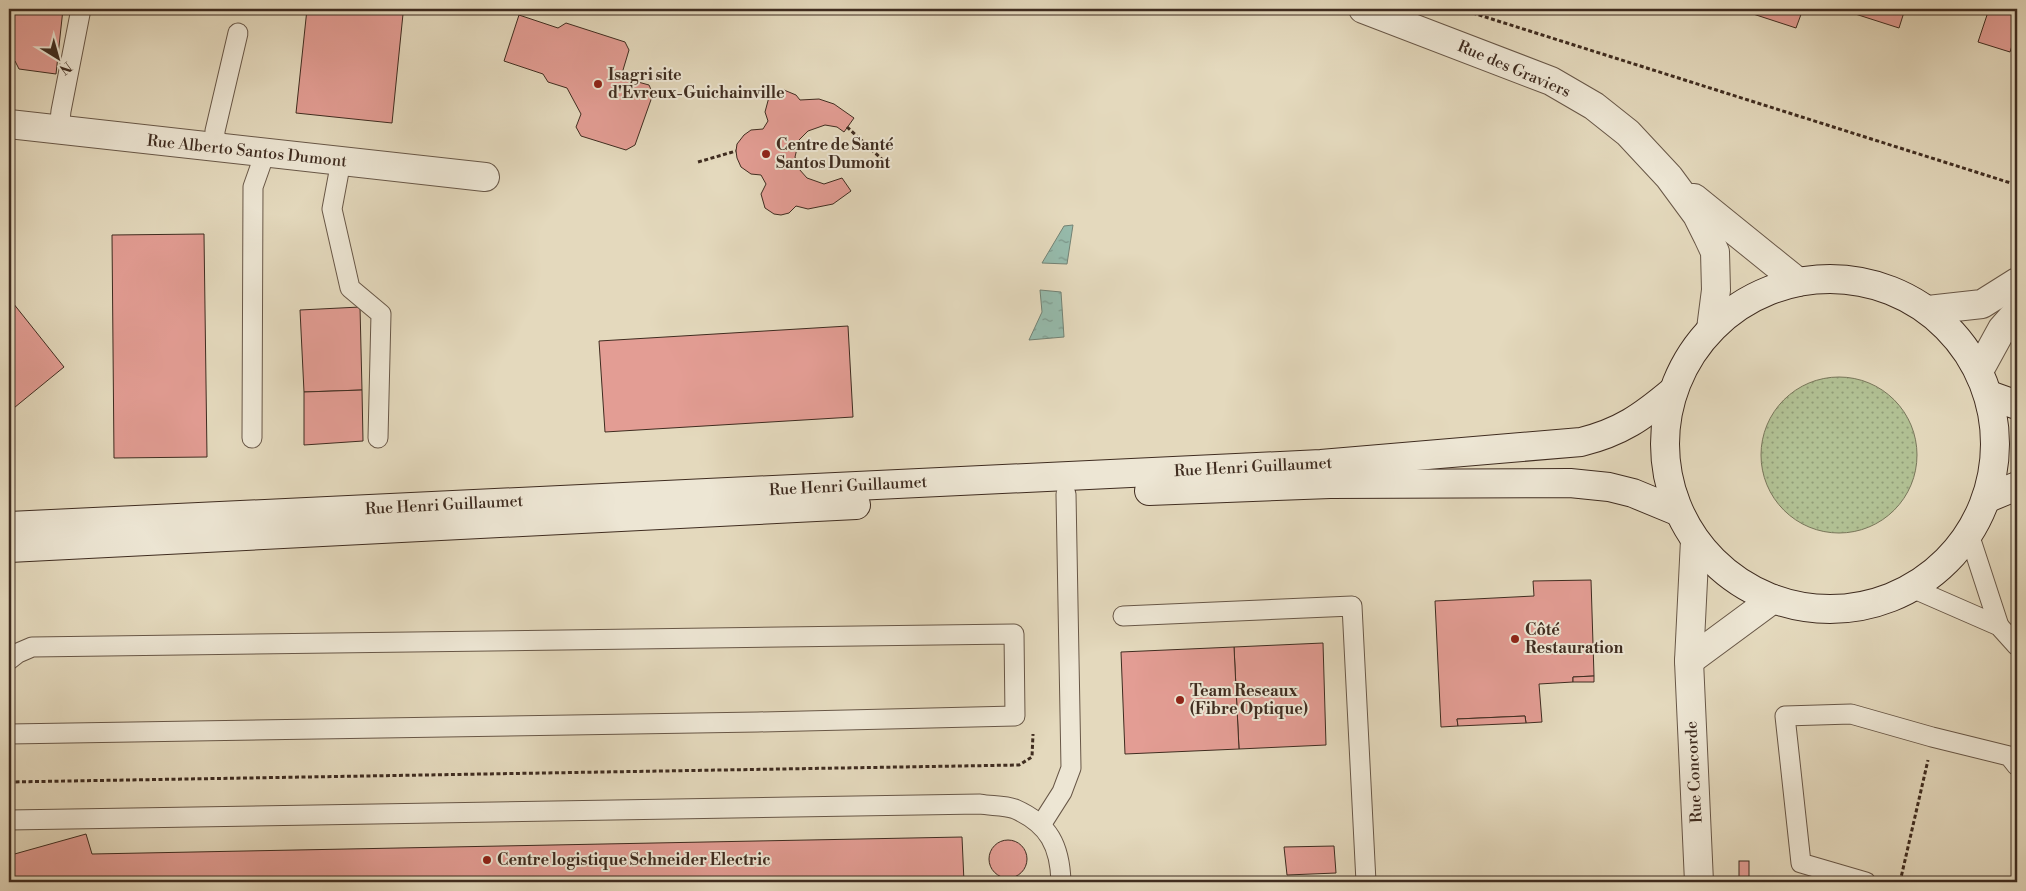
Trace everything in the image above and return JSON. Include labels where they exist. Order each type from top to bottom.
[{"type":"main road","name":"Rue des Graviers","points":[[1363,9],[1550,81],[1594,106],[1628,133],[1669,177]]},
{"type":"main road","name":"Rue Alberto Santos Dumont","points":[[9,124],[485,177]]},
{"type":"main road","points":[[1669,177],[1798,282]]},
{"type":"main road","points":[[1669,177],[1697,216],[1715,252],[1716,290],[1711,329]]},
{"type":"main road","points":[[1821,278],[1843,279],[1873,284],[1902,294],[1928,310],[1948,327],[1960,341],[1984,383],[1995,424],[1996,455],[1988,498],[1969,534],[1953,555],[1934,573],[1912,588],[1886,600],[1858,607],[1829,610],[1801,607],[1773,599],[1743,585],[1716,565],[1695,540],[1679,512],[1669,483],[1665,452],[1666,421],[1673,391],[1688,358],[1711,329],[1740,305],[1775,288],[1821,278]]},
{"type":"main road","points":[[1928,310],[1982,304],[2017,282]]},
{"type":"main road","points":[[1984,383],[2002,329],[2017,312]]},
{"type":"main road","points":[[1984,383],[2017,405]]},
{"type":"main road","name":"Rue Henri Guillaumet","points":[[9,526],[1330,463],[1581,442],[1606,436],[1623,428],[1652,409],[1673,391]]},
{"type":"main road","name":"Rue Henri Guillaumet","points":[[9,548],[1066,494],[1330,484],[1570,483],[1609,487],[1633,493],[1679,512]]},
{"type":"main road","points":[[1988,498],[2017,486]]},
{"type":"main road","name":"Rue Concorde","points":[[1695,540],[1689,661],[1699,882]]},
{"type":"main road","points":[[1689,661],[1773,599]]},
{"type":"lane","points":[[59,130],[81,9]]},
{"type":"lane","points":[[215,147],[215,131],[238,33]]},
{"type":"lane","points":[[252,438],[253,187],[266,153]]},
{"type":"lane","points":[[341,161],[332,210],[350,288],[381,314],[378,438]]},
{"type":"lane","points":[[1041,825],[1062,792],[1071,768],[1066,494]]},
{"type":"lane","points":[[1969,534],[1999,626],[2017,646]]},
{"type":"lane","points":[[1912,588],[1999,626]]},
{"type":"lane","points":[[1123,616],[1352,606],[1366,882]]},
{"type":"lane","points":[[9,660],[18,653],[32,647],[1014,634],[1015,716],[9,734]]},
{"type":"lane","points":[[1866,882],[1801,863],[1785,716],[1850,714],[1932,737],[2015,757]]},
{"type":"lane","points":[[9,820],[980,804],[1014,808],[1041,825],[1056,844],[1061,882]]},
{"type":"path","points":[[1460,9],[2017,185]]},
{"type":"path","points":[[847,127],[886,164]]},
{"type":"path","points":[[698,162],[736,151]]},
{"type":"path","points":[[9,782],[1019,765],[1032,757],[1033,728]]},
{"type":"path","points":[[1900,882],[1932,737]]},
{"type":"shaded area","points":[[1831,377],[1847,377],[1862,380],[1876,386],[1899,405],[1908,418],[1914,432],[1917,455],[1916,470],[1908,492],[1889,515],[1876,524],[1862,530],[1847,533],[1831,533],[1816,530],[1802,524],[1779,505],[1770,492],[1764,478],[1761,463],[1761,447],[1764,432],[1770,418],[1789,395],[1802,386],[1816,380]]},
{"type":"water","points":[[1073,225],[1067,264],[1042,263],[1064,226]]},
{"type":"water","points":[[1040,290],[1061,292],[1064,337],[1029,340],[1042,312]]},
{"type":"building","points":[[9,9],[63,9],[56,74],[19,69],[15,61],[9,62]]},
{"type":"building","points":[[307,9],[353,9],[403,14],[392,123],[296,113]]},
{"type":"building","points":[[1748,9],[1803,9],[1796,28],[1747,12]]},
{"type":"building","points":[[1850,9],[1905,9],[1899,28],[1849,12]]},
{"type":"building","points":[[1989,9],[2017,9],[2017,30],[2010,52],[1978,42]]},
{"type":"building","name":"Isagri site d'Evreux-Guichainville","points":[[519,15],[558,28],[566,23],[625,42],[629,50],[623,70],[627,79],[649,85],[653,94],[635,145],[626,150],[581,136],[576,127],[581,114],[567,88],[548,82],[543,74],[504,61]]},
{"type":"building","name":"Centre de Santé Santos Dumont","points":[[784,90],[796,95],[800,100],[819,99],[834,104],[854,118],[844,132],[837,127],[825,125],[808,131],[799,140],[795,157],[799,169],[807,178],[824,184],[842,178],[851,191],[833,204],[808,209],[796,206],[789,213],[781,215],[774,214],[765,208],[761,194],[766,184],[761,175],[751,174],[741,167],[736,151],[737,144],[744,135],[751,130],[763,129],[768,121],[765,112],[769,97],[775,92]]},
{"type":"building","points":[[204,234],[207,457],[114,458],[112,235]]},
{"type":"building","points":[[9,298],[64,367],[9,412]]},
{"type":"building","points":[[360,307],[362,390],[304,392],[300,310]]},
{"type":"building","points":[[848,326],[853,417],[605,432],[599,341]]},
{"type":"building","points":[[362,390],[363,441],[304,445],[304,392]]},
{"type":"building","name":"Côté Restauration","points":[[1591,580],[1594,676],[1573,677],[1573,682],[1539,684],[1542,722],[1526,723],[1525,716],[1457,719],[1458,726],[1441,727],[1435,601],[1534,596],[1533,581]]},
{"type":"building","points":[[1323,643],[1326,745],[1239,749],[1234,647]]},
{"type":"building","name":"Team Reseaux (Fibre Optique)","points":[[1234,647],[1239,749],[1125,754],[1121,652]]},
{"type":"building","points":[[1594,676],[1594,682],[1573,682],[1573,677]]},
{"type":"building","points":[[1525,716],[1526,723],[1458,726],[1457,719]]},
{"type":"building","name":"Centre logistique Schneider Electric","points":[[86,834],[92,854],[962,837],[964,882],[11,882],[11,855]]},
{"type":"building","points":[[1008,840],[1015,841],[1021,846],[1026,852],[1026,866],[1021,872],[1015,877],[1008,878],[1001,877],[995,872],[990,866],[989,859],[990,852],[995,846],[1001,841]]},
{"type":"building","points":[[1334,846],[1336,873],[1287,875],[1284,847]]},
{"type":"building","points":[[1739,861],[1749,861],[1749,878],[1739,878]]},
{"type":"place","name":"Isagri site d'Evreux-Guichainville","points":[[598,84]]},
{"type":"place","name":"Centre de Santé Santos Dumont","points":[[766,154]]},
{"type":"place","name":"Côté Restauration","points":[[1515,639]]},
{"type":"place","name":"Team Reseaux (Fibre Optique)","points":[[1180,700]]},
{"type":"place","name":"Centre logistique Schneider Electric","points":[[487,860]]}]
